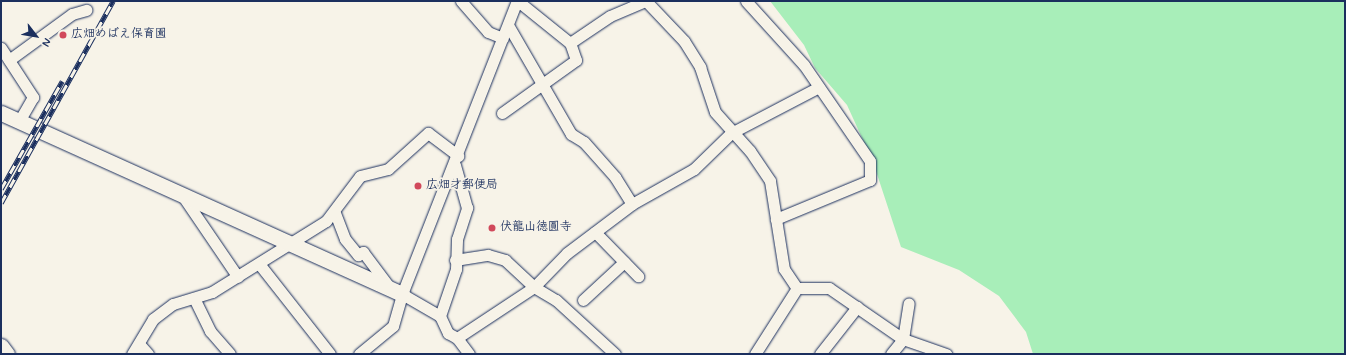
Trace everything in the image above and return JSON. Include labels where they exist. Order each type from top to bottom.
[{"type":"street","points":[[461,1],[488,32],[503,38]]},
{"type":"street","points":[[359,354],[393,326],[396,291],[456,161],[518,1],[570,43],[576,60],[543,87],[502,113]]},
{"type":"street","points":[[570,43],[610,16],[646,1],[684,41],[700,67],[715,112],[731,133],[750,151],[770,181],[784,269],[797,288]]},
{"type":"street","points":[[746,1],[819,87],[870,161],[870,180],[776,219]]},
{"type":"street","points":[[9,60],[72,14],[86,10]]},
{"type":"street","points":[[508,25],[571,134],[584,142],[615,177],[632,204]]},
{"type":"street","points":[[1,48],[33,96],[19,121]]},
{"type":"street","points":[[457,338],[534,287],[595,232],[632,204],[694,169],[731,133],[819,87]]},
{"type":"street","points":[[1,113],[290,245],[396,291],[440,316],[448,333],[457,338],[469,354]]},
{"type":"street","points":[[132,354],[140,345],[153,319],[173,304],[212,292],[260,265],[290,245],[335,213],[360,176],[388,169],[428,133],[456,161],[467,208],[457,239],[455,260],[456,269],[440,316]]},
{"type":"street","points":[[182,195],[238,277]]},
{"type":"street","points":[[335,213],[346,239],[358,256],[363,252],[396,291]]},
{"type":"street","points":[[595,232],[638,276]]},
{"type":"street","points":[[455,260],[498,256],[534,287],[556,300],[615,354]]},
{"type":"street","points":[[583,300],[624,262]]},
{"type":"street","points":[[260,265],[330,354]]},
{"type":"street","points":[[797,288],[829,288],[904,340],[946,354]]},
{"type":"street","points":[[756,354],[797,288]]},
{"type":"street","points":[[194,298],[210,331],[230,354]]},
{"type":"street","points":[[891,354],[904,340],[909,303]]},
{"type":"street","points":[[820,354],[857,307]]},
{"type":"street","points":[[140,345],[148,354]]},
{"type":"street","points":[[1,346],[7,354]]},
{"type":"green space","points":[[770,1],[1345,1],[1345,354],[1033,354],[1026,332],[999,296],[959,270],[901,247],[873,162],[847,105],[815,68],[804,45]]},
{"type":"railway","points":[[1,203],[113,1]]},
{"type":"railway","points":[[1,189],[62,81]]},
{"type":"place","name":"広畑めばえ保育園","points":[[63,35]]},
{"type":"place","name":"広畑才郵便局","points":[[418,186]]},
{"type":"place","name":"伏龍山徳圓寺","points":[[492,228]]}]
